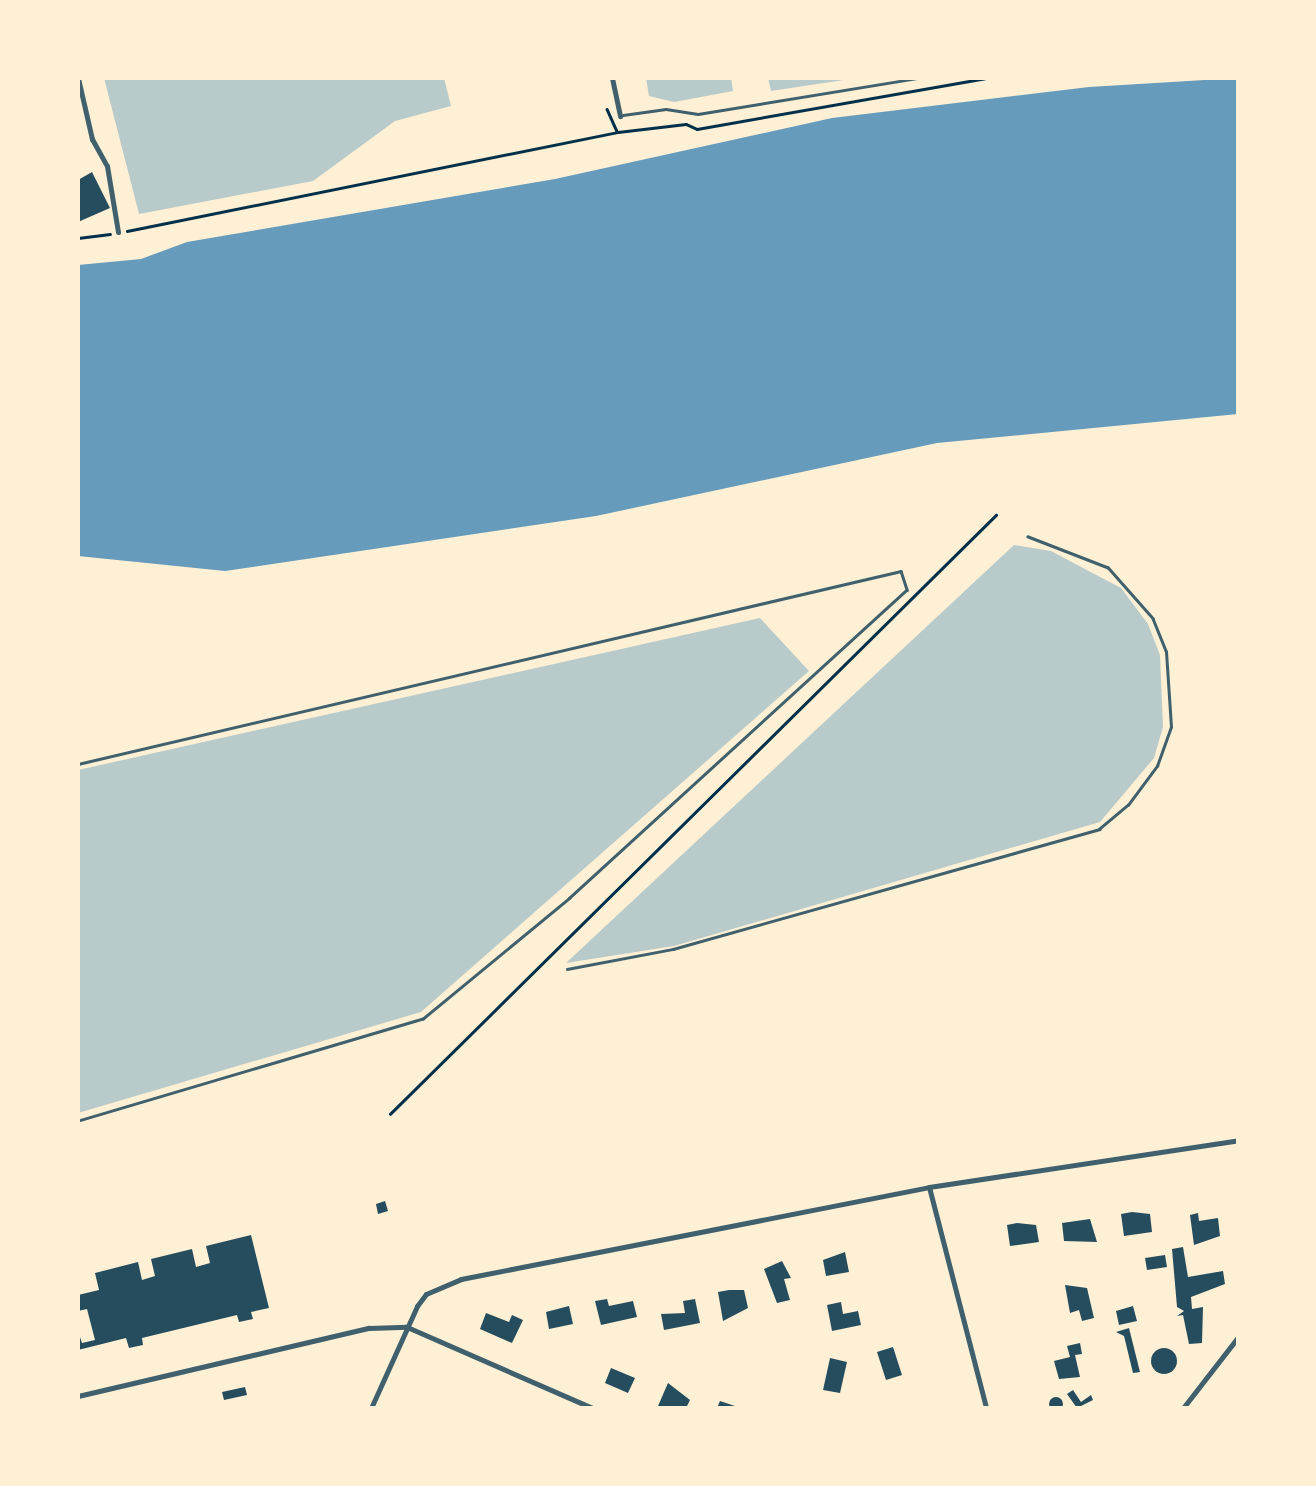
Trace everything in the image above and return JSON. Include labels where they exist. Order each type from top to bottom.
[{"type":"street","points":[[78,78],[92,139],[107,166],[118,232]]},
{"type":"street","points":[[612,78],[620,116]]},
{"type":"street","points":[[371,1408],[426,1294],[460,1279],[929,1187],[1238,1140]]},
{"type":"street","points":[[929,1187],[986,1408]]},
{"type":"street","points":[[78,1396],[369,1328],[408,1327],[592,1408]]},
{"type":"street","points":[[1183,1408],[1238,1336]]},
{"type":"lane","points":[[620,116],[666,109],[698,114],[918,78]]},
{"type":"lane","points":[[567,969],[673,949],[1099,829],[1128,805],[1156,766],[1171,727],[1166,652],[1153,619],[1108,568],[1028,537]]},
{"type":"lane","points":[[78,764],[901,571],[907,590],[570,898],[424,1019],[78,1121]]},
{"type":"path","points":[[78,238],[135,230],[618,132],[686,124],[697,128],[985,78]]},
{"type":"path","points":[[390,1114],[996,515]]},
{"type":"shaded area","points":[[104,78],[444,78],[451,106],[395,121],[313,181],[139,214]]},
{"type":"shaded area","points":[[646,78],[731,78],[733,91],[674,102],[649,96]]},
{"type":"shaded area","points":[[768,78],[857,78],[771,91]]},
{"type":"shaded area","points":[[1014,545],[1051,551],[1121,588],[1148,624],[1160,655],[1163,727],[1154,758],[1100,822],[674,946],[566,963]]},
{"type":"shaded area","points":[[760,618],[809,671],[421,1012],[78,1113],[78,770]]},
{"type":"water","points":[[1238,78],[1238,414],[937,443],[596,516],[225,571],[78,556],[78,265],[141,259],[187,242],[555,179],[832,118],[1089,87]]},
{"type":"building","points":[[92,172],[110,208],[78,222],[78,180]]},
{"type":"building","points":[[385,1201],[388,1211],[378,1214],[376,1204]]},
{"type":"building","points":[[1198,1213],[1199,1221],[1218,1218],[1220,1236],[1194,1245],[1190,1215]]},
{"type":"building","points":[[1121,1214],[1150,1214],[1152,1232],[1124,1236]]},
{"type":"building","points":[[1090,1219],[1097,1242],[1064,1241],[1062,1223]]},
{"type":"building","points":[[1007,1225],[1036,1225],[1039,1242],[1010,1246]]},
{"type":"building","points":[[251,1235],[269,1308],[251,1312],[253,1319],[239,1322],[237,1315],[142,1338],[143,1345],[129,1348],[126,1338],[78,1350],[78,1331],[82,1343],[95,1340],[87,1309],[78,1311],[78,1295],[99,1290],[95,1273],[138,1262],[142,1280],[155,1276],[151,1259],[192,1249],[196,1267],[210,1263],[206,1246]]},
{"type":"building","points":[[1183,1247],[1188,1277],[1223,1271],[1225,1284],[1191,1297],[1192,1309],[1203,1307],[1202,1343],[1189,1344],[1183,1315],[1177,1316],[1184,1311],[1177,1307],[1172,1249]]},
{"type":"building","points":[[845,1252],[849,1272],[826,1276],[823,1260]]},
{"type":"building","points":[[1165,1255],[1167,1267],[1147,1270],[1145,1258]]},
{"type":"building","points":[[782,1261],[791,1278],[784,1279],[790,1300],[777,1303],[764,1269]]},
{"type":"building","points":[[1065,1285],[1087,1288],[1094,1318],[1082,1321],[1079,1310],[1070,1313]]},
{"type":"building","points":[[744,1290],[748,1308],[723,1321],[718,1292]]},
{"type":"building","points":[[607,1299],[609,1306],[633,1301],[637,1317],[601,1325],[595,1301]]},
{"type":"building","points":[[695,1299],[700,1323],[664,1330],[661,1314],[685,1313],[683,1301]]},
{"type":"building","points":[[841,1302],[843,1314],[858,1311],[861,1325],[832,1331],[827,1305]]},
{"type":"building","points":[[569,1306],[573,1324],[549,1329],[546,1312]]},
{"type":"building","points":[[1133,1306],[1137,1321],[1119,1325],[1116,1311]]},
{"type":"building","points":[[486,1313],[509,1322],[512,1315],[523,1320],[512,1343],[480,1329]]},
{"type":"building","points":[[1129,1328],[1140,1372],[1133,1373],[1124,1336],[1116,1332]]},
{"type":"building","points":[[1080,1343],[1082,1354],[1075,1355],[1080,1377],[1059,1379],[1054,1361],[1070,1357],[1067,1346]]},
{"type":"building","points":[[893,1347],[902,1375],[886,1380],[877,1352]]},
{"type":"building","points":[[1164,1348],[1173,1352],[1177,1361],[1173,1370],[1164,1374],[1155,1370],[1151,1361],[1155,1352]]},
{"type":"building","points":[[830,1358],[847,1362],[840,1393],[823,1390]]},
{"type":"building","points":[[611,1368],[635,1378],[628,1393],[605,1383]]},
{"type":"building","points":[[668,1383],[690,1400],[686,1408],[658,1406]]},
{"type":"building","points":[[245,1387],[247,1395],[224,1400],[222,1392]]},
{"type":"building","points":[[1073,1390],[1081,1402],[1091,1395],[1093,1400],[1077,1408],[1067,1394]]},
{"type":"building","points":[[1056,1397],[1063,1404],[1056,1411],[1049,1404]]},
{"type":"building","points":[[720,1401],[741,1408],[717,1408]]}]
